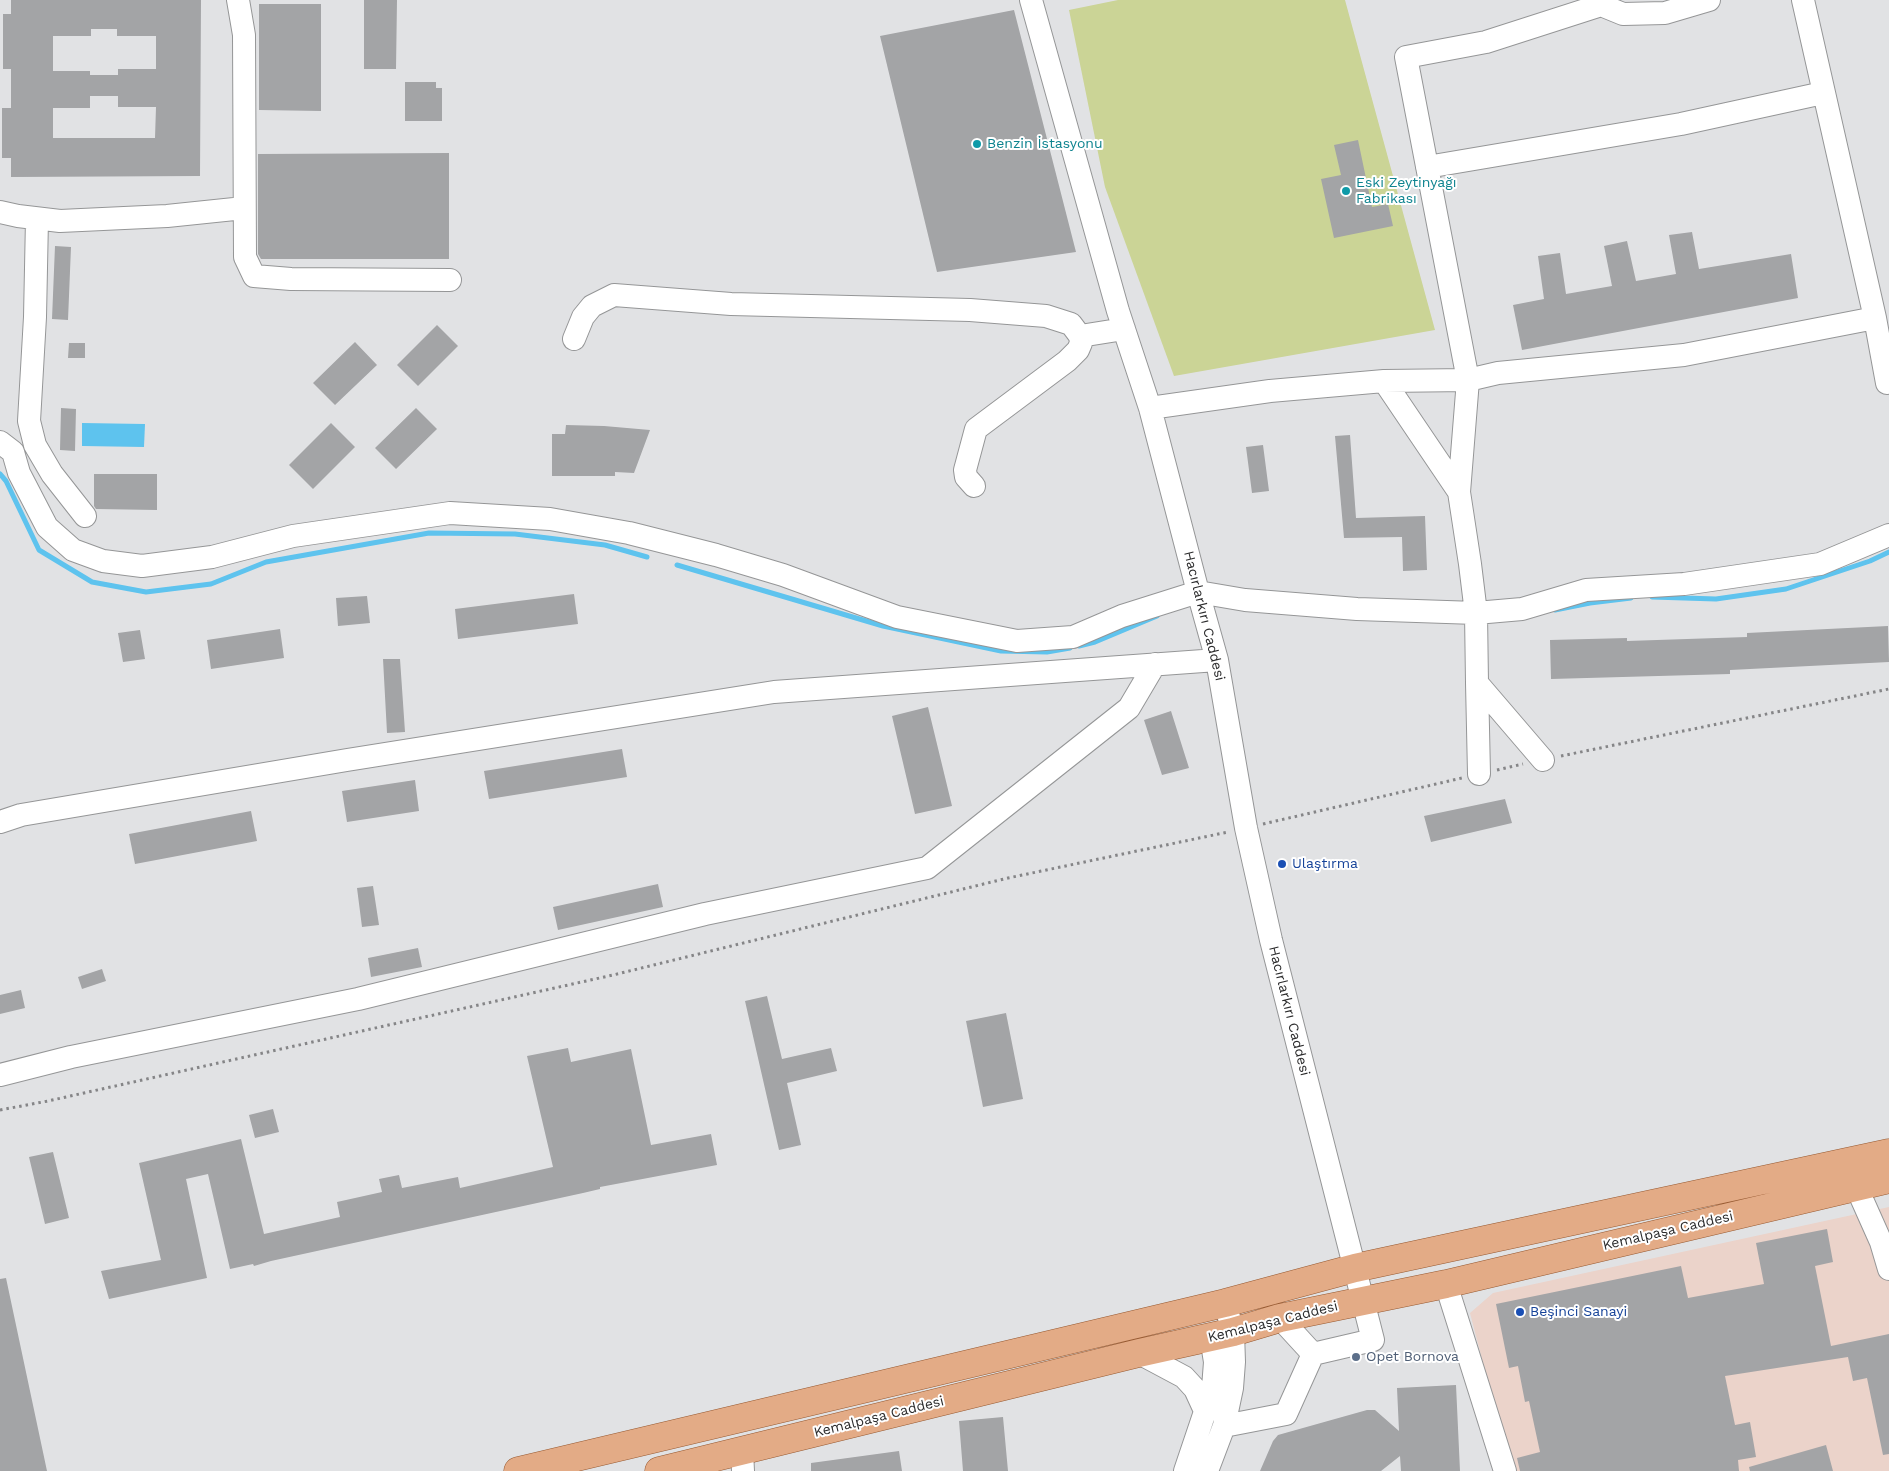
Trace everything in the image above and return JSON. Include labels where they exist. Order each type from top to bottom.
[{"type":"main road","points":[[518,1471],[1214,1305],[1355,1268],[1889,1152]]},
{"type":"main road","name":"Kemalpaşa Caddesi","points":[[659,1471],[742,1461],[1139,1353],[1222,1334],[1280,1318],[1446,1284],[1889,1179]]},
{"type":"main road","points":[[1214,1305],[1222,1334]]},
{"type":"street","points":[[238,0],[244,35],[245,257],[254,276],[291,279],[450,280]]},
{"type":"street","name":"Hacırlarkırı Caddesi","points":[[1031,0],[1124,329],[1150,408],[1217,660],[1246,828],[1274,950],[1373,1340],[1314,1354]]},
{"type":"street","points":[[1479,774],[1476,614],[1459,492],[1468,380],[1406,57],[1486,42],[1599,2],[1623,14],[1664,13],[1709,0]]},
{"type":"street","points":[[1803,0],[1875,318],[1887,383]]},
{"type":"street","points":[[1427,167],[1681,124],[1823,93]]},
{"type":"street","points":[[0,212],[60,221],[168,216],[244,208]]},
{"type":"street","points":[[37,219],[35,317],[29,420],[35,445],[52,474],[85,516]]},
{"type":"street","points":[[574,339],[583,317],[592,306],[614,295],[731,304],[970,310],[1046,316],[1071,324],[1080,336],[1081,342],[1078,350],[1067,361],[976,429],[965,470],[966,477],[974,486]]},
{"type":"street","points":[[1150,408],[1270,391],[1384,381],[1468,380],[1498,373],[1684,355],[1875,318]]},
{"type":"street","points":[[1080,336],[1124,329]]},
{"type":"street","points":[[1384,381],[1459,492]]},
{"type":"street","points":[[0,442],[13,452],[19,473],[46,527],[73,550],[103,561],[142,566],[212,558],[293,536],[450,513],[550,518],[630,533],[716,555],[783,575],[897,617],[1017,641],[1073,636],[1122,616],[1198,592],[1245,600],[1357,608],[1476,614],[1522,609],[1586,590],[1684,584],[1820,564],[1889,535]]},
{"type":"street","points":[[0,822],[21,815],[328,763],[774,692],[1217,660]]},
{"type":"street","points":[[0,1075],[71,1057],[358,999],[705,914],[927,868],[1129,708],[1155,664]]},
{"type":"street","points":[[1477,683],[1543,760]]},
{"type":"street","points":[[1856,1186],[1881,1242],[1889,1269]]},
{"type":"street","points":[[1446,1284],[1505,1471]]},
{"type":"street","points":[[1215,1419],[1286,1414],[1314,1354],[1280,1318]]},
{"type":"street","points":[[1206,1471],[1215,1419],[1215,1362],[1222,1334]]},
{"type":"street","points":[[1139,1353],[1184,1377],[1195,1389],[1215,1419]]},
{"type":"street","points":[[1185,1471],[1215,1419]]},
{"type":"path","points":[[0,1110],[68,1097],[603,977],[1008,878],[1212,837],[1543,760],[1889,689]]},
{"type":"shaded area","points":[[1889,1207],[1889,1471],[1511,1471],[1470,1313],[1493,1293]]},
{"type":"green space","points":[[1118,0],[1345,0],[1435,330],[1174,376],[1105,187],[1069,10]]},
{"type":"water","points":[[82,423],[145,424],[144,447],[82,446]]},
{"type":"building","points":[[11,0],[201,0],[200,176],[11,177],[11,158],[2,158],[2,108],[11,108],[11,69],[3,69],[3,14],[11,14]],"holes":[[[91,29],[117,29],[117,36],[156,36],[156,69],[118,69],[118,75],[90,75],[90,71],[53,71],[53,36],[91,36]],[[90,96],[118,96],[118,107],[156,107],[155,138],[53,138],[53,108],[90,108]]]},
{"type":"building","points":[[364,0],[397,0],[396,69],[364,69]]},
{"type":"building","points":[[259,4],[321,4],[321,111],[259,110]]},
{"type":"building","name":"Benzin İstasyonu","points":[[1014,10],[1076,252],[937,272],[880,36]]},
{"type":"building","points":[[405,82],[436,82],[436,88],[442,88],[442,121],[405,121]]},
{"type":"building","name":"Eski Zeytinyağı Fabrikası","points":[[1358,140],[1372,207],[1388,204],[1393,226],[1334,238],[1321,179],[1341,175],[1334,145]]},
{"type":"building","points":[[449,153],[449,259],[261,259],[258,254],[258,154]]},
{"type":"building","points":[[1692,232],[1699,269],[1791,254],[1798,298],[1522,350],[1513,305],[1544,299],[1538,256],[1560,253],[1566,294],[1612,286],[1604,246],[1627,241],[1636,281],[1676,274],[1669,235]]},
{"type":"building","points":[[55,246],[71,247],[68,320],[52,319]]},
{"type":"building","points":[[437,325],[458,346],[418,386],[397,365]]},
{"type":"building","points":[[355,342],[377,365],[335,405],[313,383]]},
{"type":"building","points":[[69,343],[85,343],[85,358],[68,358]]},
{"type":"building","points":[[61,408],[76,409],[75,451],[60,450]]},
{"type":"building","points":[[416,408],[437,429],[396,469],[375,448]]},
{"type":"building","points":[[331,423],[355,447],[313,489],[289,465]]},
{"type":"building","points":[[566,425],[650,430],[634,473],[615,472],[615,476],[552,476],[552,434],[565,434]]},
{"type":"building","points":[[1350,435],[1356,518],[1425,516],[1427,570],[1403,571],[1402,537],[1344,538],[1335,436]]},
{"type":"building","points":[[1263,445],[1269,491],[1252,493],[1246,447]]},
{"type":"building","points":[[94,474],[157,474],[157,510],[96,509],[94,506]]},
{"type":"building","points":[[574,594],[578,624],[458,639],[455,609]]},
{"type":"building","points":[[367,596],[370,623],[338,626],[336,598]]},
{"type":"building","points":[[1888,626],[1889,662],[1730,670],[1730,674],[1551,679],[1550,640],[1627,638],[1627,641],[1747,637],[1747,633]]},
{"type":"building","points":[[280,629],[284,658],[211,669],[207,640]]},
{"type":"building","points":[[140,630],[145,659],[123,662],[118,633]]},
{"type":"building","points":[[383,659],[400,659],[405,732],[387,733]]},
{"type":"building","points":[[928,707],[952,806],[915,814],[892,716]]},
{"type":"building","points":[[1171,711],[1189,768],[1162,775],[1144,720]]},
{"type":"building","points":[[622,749],[627,777],[489,799],[484,771]]},
{"type":"building","points":[[415,780],[419,811],[347,822],[342,791]]},
{"type":"building","points":[[1505,799],[1512,823],[1431,842],[1424,816]]},
{"type":"building","points":[[251,811],[257,841],[135,864],[129,834]]},
{"type":"building","points":[[658,884],[663,907],[558,930],[553,907]]},
{"type":"building","points":[[373,886],[379,925],[362,927],[357,888]]},
{"type":"building","points":[[418,948],[422,967],[371,977],[368,958]]},
{"type":"building","points":[[102,969],[106,981],[82,989],[78,977]]},
{"type":"building","points":[[21,990],[25,1008],[0,1014],[0,995]]},
{"type":"building","points":[[767,996],[782,1059],[831,1048],[837,1071],[787,1083],[801,1145],[779,1150],[745,1001]]},
{"type":"building","points":[[1006,1013],[1023,1099],[983,1107],[966,1021]]},
{"type":"building","points":[[568,1048],[571,1062],[631,1049],[651,1145],[711,1134],[717,1165],[600,1187],[600,1189],[583,1193],[254,1266],[253,1264],[230,1269],[208,1174],[186,1179],[207,1278],[109,1299],[101,1271],[161,1260],[139,1163],[241,1139],[264,1234],[340,1217],[337,1202],[382,1192],[379,1179],[399,1175],[402,1188],[458,1177],[460,1188],[553,1167],[527,1056]]},
{"type":"building","points":[[273,1109],[279,1132],[255,1138],[249,1115]]},
{"type":"building","points":[[53,1152],[69,1218],[45,1224],[29,1157]]},
{"type":"building","points":[[1827,1229],[1833,1262],[1815,1266],[1831,1346],[1889,1334],[1889,1454],[1883,1455],[1867,1378],[1853,1381],[1848,1357],[1725,1376],[1735,1425],[1750,1422],[1756,1457],[1738,1460],[1739,1471],[1520,1471],[1517,1458],[1540,1452],[1529,1401],[1525,1402],[1518,1366],[1509,1368],[1496,1304],[1681,1266],[1688,1298],[1764,1284],[1756,1243]]},
{"type":"building","points":[[6,1278],[47,1471],[0,1471],[0,1279]]},
{"type":"building","points":[[1456,1385],[1460,1471],[1401,1471],[1400,1456],[1381,1471],[1260,1471],[1273,1441],[1278,1435],[1367,1410],[1375,1410],[1399,1431],[1397,1388]]},
{"type":"building","points":[[1003,1417],[1008,1471],[963,1471],[959,1421]]},
{"type":"building","points":[[1826,1445],[1833,1471],[1750,1471],[1749,1467]]},
{"type":"building","points":[[899,1451],[902,1471],[811,1471],[811,1463]]},
{"type":"waterway","points":[[0,474],[6,481],[39,550],[92,582],[146,592],[211,584],[266,562],[429,533],[515,534],[605,545],[647,557]]},
{"type":"waterway","points":[[1652,597],[1716,599],[1786,589],[1870,561],[1889,552]]},
{"type":"waterway","points":[[677,565],[883,626],[1001,651],[1047,652],[1070,648]]},
{"type":"waterway","points":[[1555,610],[1631,598]]},
{"type":"waterway","points":[[1079,646],[1095,642],[1157,616]]},
{"type":"place","name":"Benzin İstasyonu","points":[[977,144]]},
{"type":"place","name":"Eski Zeytinyağı Fabrikası","points":[[1346,191]]},
{"type":"place","name":"Ulaştırma","points":[[1282,864]]},
{"type":"place","name":"Beşinci Sanayi","points":[[1520,1312]]},
{"type":"place","name":"Opet Bornova","points":[[1356,1357]]}]
